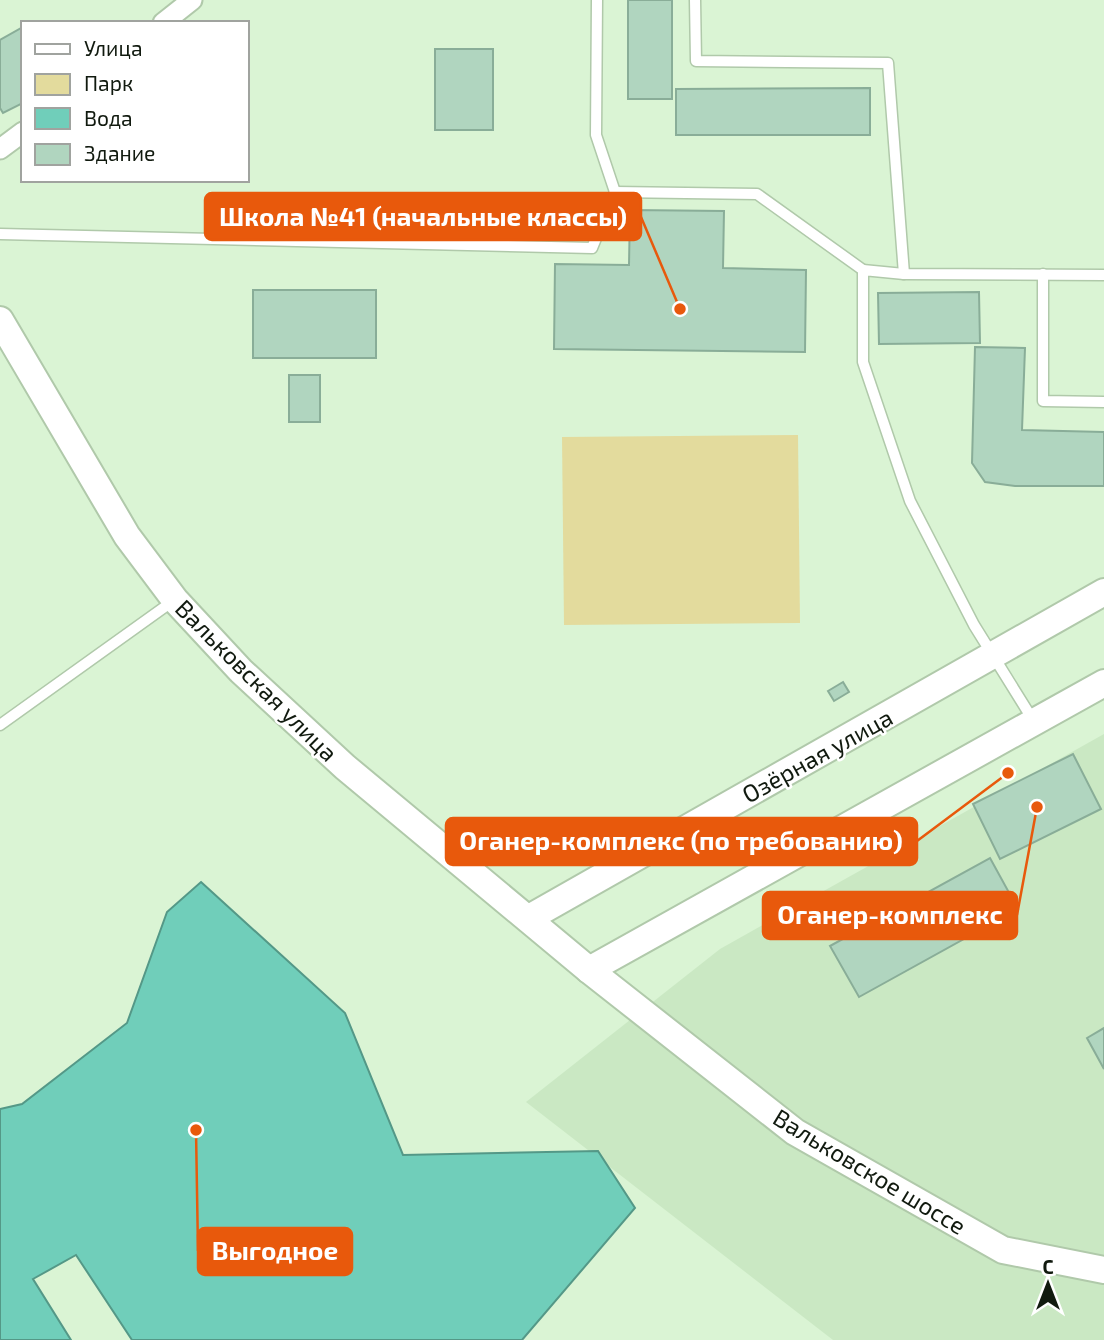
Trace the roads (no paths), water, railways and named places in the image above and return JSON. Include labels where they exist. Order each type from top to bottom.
[{"type":"main road","name":"Вальковская улица","points":[[0,320],[127,536],[175,600],[241,671],[345,768],[529,918]]},
{"type":"main road","name":"Озёрная улица","points":[[529,918],[1104,592]]},
{"type":"main road","points":[[589,970],[1104,683]]},
{"type":"main road","name":"Вальковское шоссе","points":[[529,918],[589,970],[794,1132],[1003,1250],[1104,1270]]},
{"type":"street","points":[[166,21],[192,0]]},
{"type":"street","points":[[0,149],[21,133]]},
{"type":"lane","points":[[0,234],[592,248],[615,192],[596,135],[597,0]]},
{"type":"lane","points":[[695,0],[696,61],[888,63],[904,274]]},
{"type":"lane","points":[[615,192],[757,194],[863,270],[904,274],[1104,275]]},
{"type":"lane","points":[[863,270],[863,362],[910,501],[974,625],[1035,723]]},
{"type":"lane","points":[[1043,274],[1043,401],[1104,402]]},
{"type":"lane","points":[[0,725],[175,600]]},
{"type":"water","points":[[201,882],[345,1013],[403,1155],[598,1151],[635,1208],[522,1340],[132,1340],[76,1255],[33,1279],[71,1340],[0,1340],[0,1109],[22,1104],[127,1023],[167,912]]},
{"type":"place","name":"Школа №41 (начальные классы)","points":[[680,309]]},
{"type":"place","name":"Оганер-комплекс (по требованию)","points":[[1008,773]]},
{"type":"place","name":"Оганер-комплекс","points":[[1037,807]]},
{"type":"place","name":"Выгодное","points":[[196,1130]]}]
